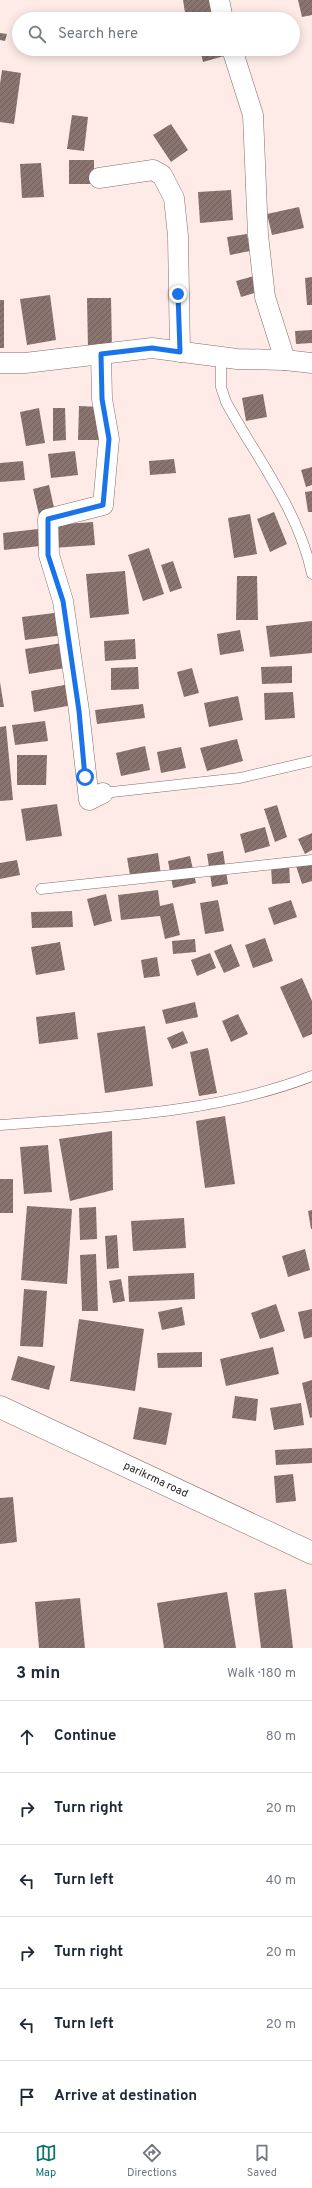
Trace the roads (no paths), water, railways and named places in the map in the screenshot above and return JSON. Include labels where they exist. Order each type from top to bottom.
[{"type":"street","points":[[219,0],[222,12]]},
{"type":"street","points":[[234,56],[253,115],[258,235],[265,297],[285,360]]},
{"type":"street","points":[[99,178],[153,170],[162,175],[174,198],[178,236],[180,352]]},
{"type":"street","points":[[0,363],[25,363],[152,348],[221,357],[285,360],[312,363]]},
{"type":"street","points":[[101,354],[102,399],[109,439],[103,505],[48,519],[48,555],[63,601],[79,711],[85,777],[89,800],[103,793]]},
{"type":"street","name":"parikrma road","points":[[0,1407],[312,1553]]},
{"type":"lane","points":[[221,357],[221,387],[226,402],[293,516],[306,548],[312,574]]},
{"type":"lane","points":[[103,793],[240,778],[312,761]]},
{"type":"lane","points":[[42,889],[312,860]]},
{"type":"lane","points":[[0,1125],[133,1114],[212,1103],[281,1088],[312,1076]]}]
